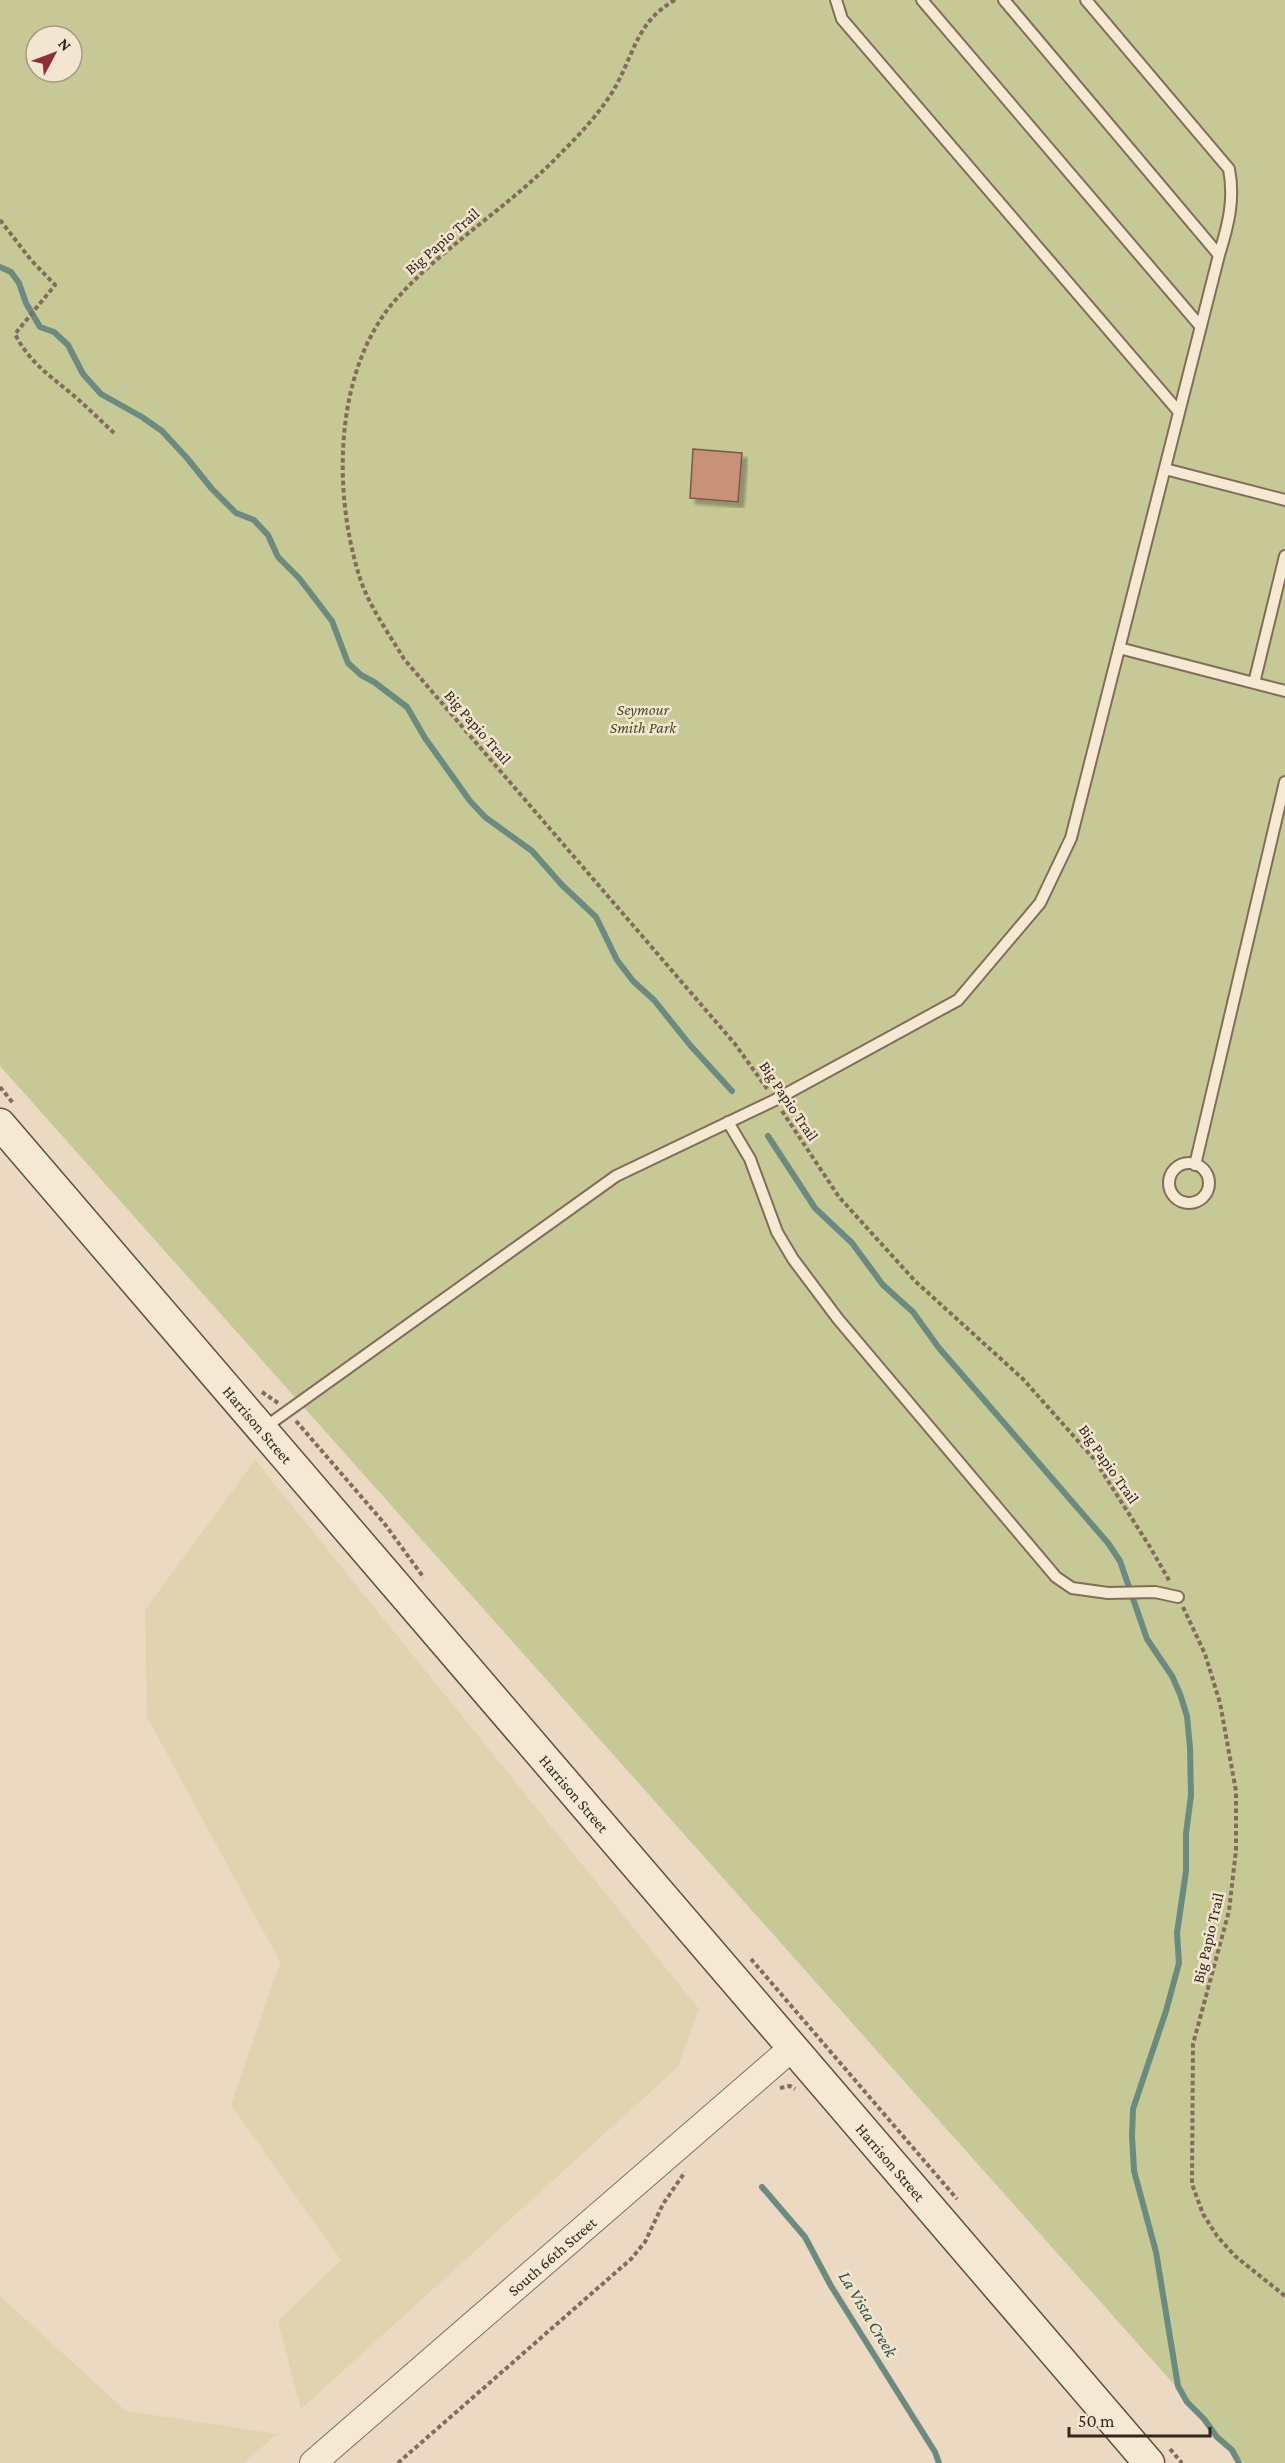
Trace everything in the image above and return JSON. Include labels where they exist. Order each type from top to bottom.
[{"type":"main road","name":"Harrison Street","points":[[0,1124],[1149,2463]]},
{"type":"street","name":"South 66th Street","points":[[313,2463],[792,2048]]},
{"type":"lane","points":[[836,0],[842,19],[1179,412]]},
{"type":"lane","points":[[922,0],[1201,327]]},
{"type":"lane","points":[[1004,0],[1219,255]]},
{"type":"lane","points":[[261,1430],[616,1176],[775,1100],[958,1000],[1040,903],[1071,838],[1230,215],[1233,188],[1229,169],[1086,0]]},
{"type":"lane","points":[[1165,469],[1285,500]]},
{"type":"lane","points":[[1254,683],[1285,556]]},
{"type":"lane","points":[[1119,648],[1285,691]]},
{"type":"lane","points":[[1195,1164],[1285,782]]},
{"type":"lane","points":[[728,1122],[750,1159],[777,1232],[793,1259],[838,1319],[1056,1577],[1072,1588],[1128,1594],[1155,1592],[1178,1597]]},
{"type":"path","name":"Big Papio Trail","points":[[675,0],[647,22],[617,85],[594,117],[563,152],[525,187],[424,270],[397,297],[375,329],[358,368],[348,405],[342,449],[342,492],[347,531],[359,577],[379,619],[404,659],[735,1044],[847,1205],[915,1281],[1023,1378],[1094,1459],[1150,1547],[1178,1597],[1205,1654],[1220,1703],[1236,1791],[1236,1850],[1229,1911],[1193,2044],[1192,2184],[1203,2214],[1217,2236],[1235,2256],[1285,2296]]},
{"type":"path","points":[[0,220],[31,260],[55,285],[15,334],[23,352],[114,433]]},
{"type":"path","points":[[775,2090],[790,2086],[802,2094]]},
{"type":"path","points":[[398,2463],[631,2259],[645,2242],[663,2204],[689,2166]]},
{"type":"shaded area","points":[[255,1460],[699,2009],[678,2067],[301,2409],[278,2321],[341,2260],[231,2105],[280,1962],[147,1717],[145,1610]]},
{"type":"shaded area","points":[[0,2296],[126,2411],[277,2434],[244,2463],[0,2463]]},
{"type":"green space","name":"Seymour Smith Park","points":[[0,0],[1285,0],[1285,2463],[1244,2463],[0,1066]]},
{"type":"building","points":[[693,449],[742,453],[738,502],[690,498]]},
{"type":"waterway","points":[[0,267],[11,272],[19,283],[26,303],[40,327],[54,332],[68,345],[83,374],[101,394],[162,431],[236,513],[254,520],[268,535],[278,557],[299,578],[332,621],[348,663],[361,675],[407,707],[425,738],[470,801],[485,817],[532,851],[562,885],[596,917],[617,960],[633,981],[654,1000],[690,1045],[732,1091]]},
{"type":"waterway","points":[[768,1136],[815,1208],[852,1243],[883,1285],[913,1312],[939,1348],[1108,1543],[1120,1561],[1147,1639],[1172,1676],[1180,1694],[1187,1716],[1191,1795],[1186,1834],[1186,1871],[1177,1933],[1179,1963],[1166,2011],[1133,2109],[1134,2171],[1156,2252],[1178,2386],[1187,2402],[1204,2419],[1217,2437],[1232,2450],[1239,2463]]},
{"type":"waterway","name":"La Vista Creek","points":[[762,2187],[805,2237],[831,2286],[935,2452],[939,2463]]}]
